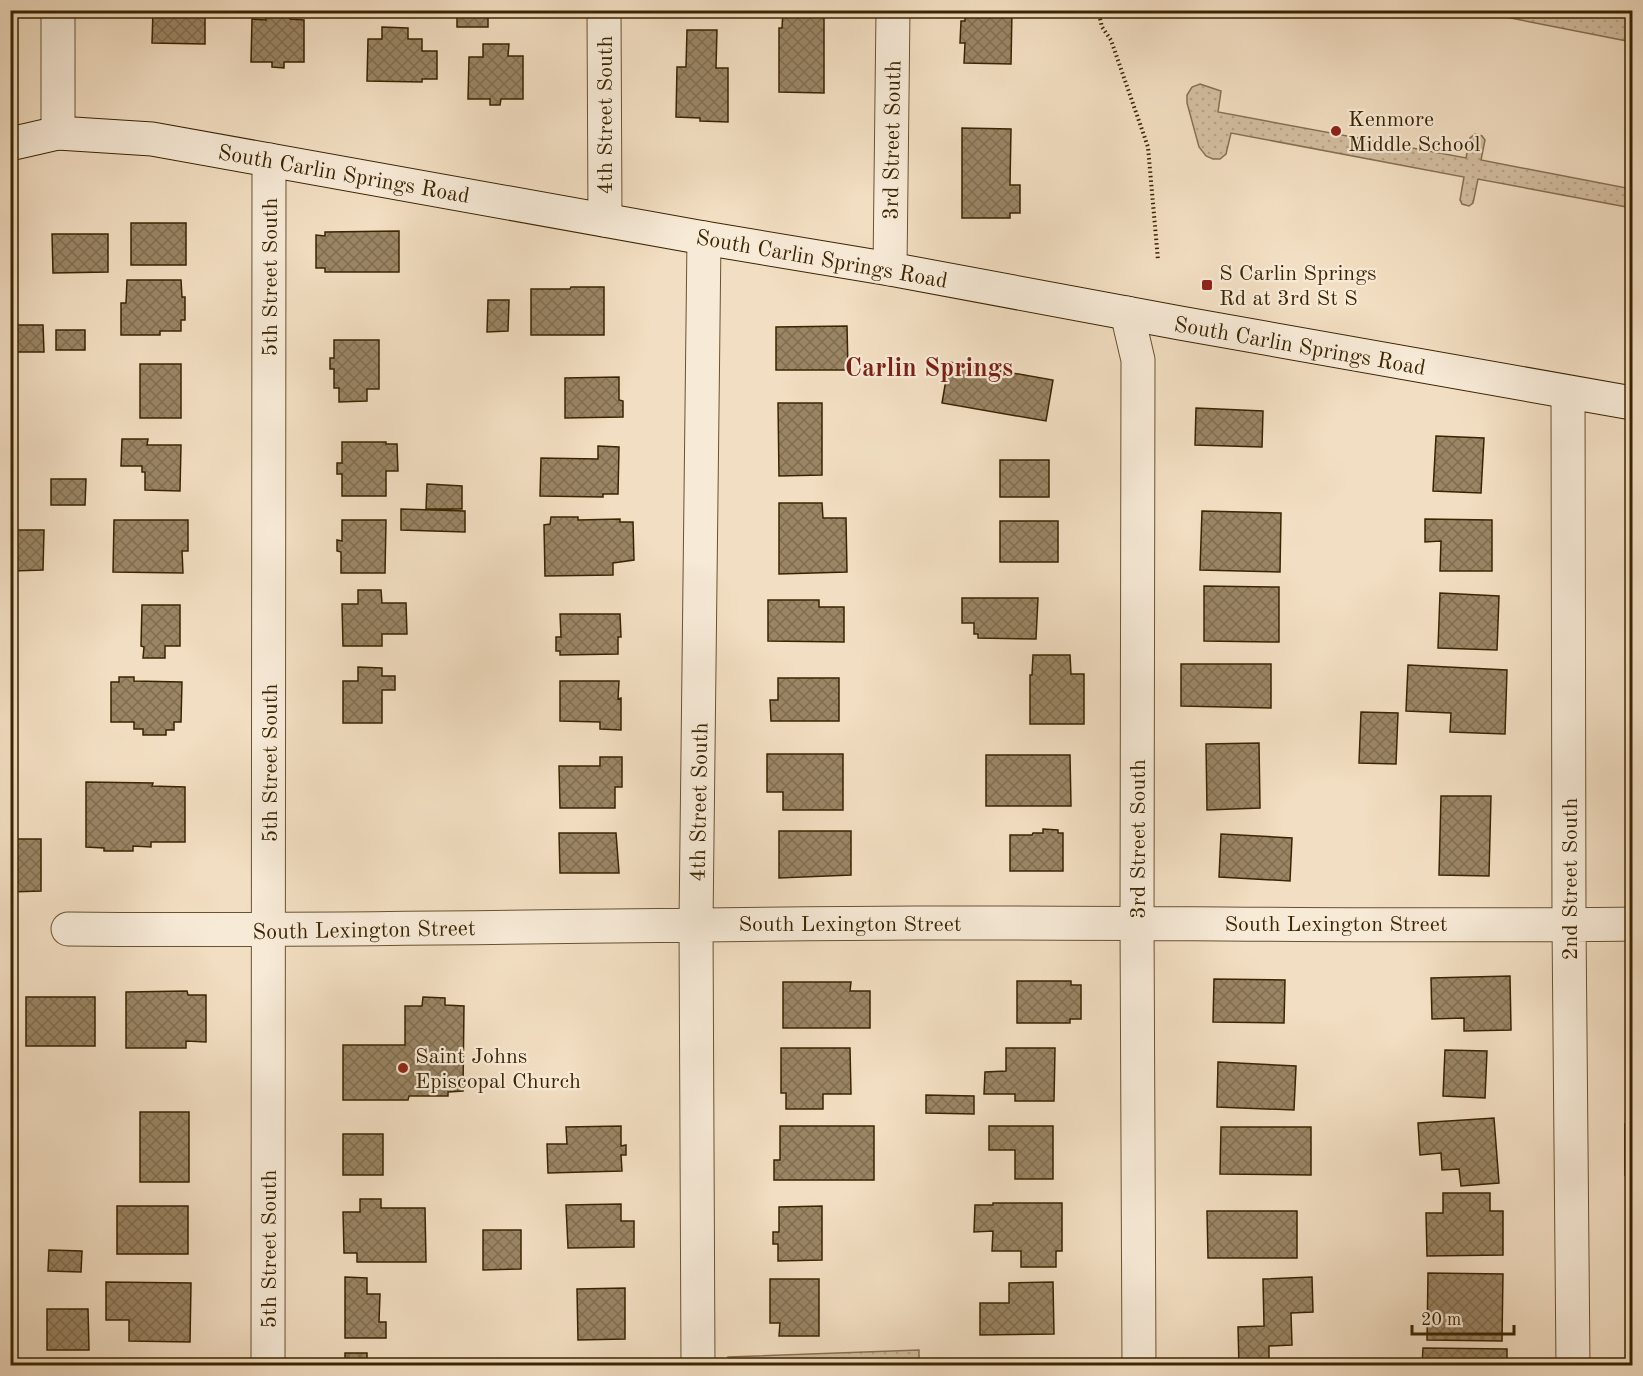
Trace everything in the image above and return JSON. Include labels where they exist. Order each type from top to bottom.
[{"type":"street","points":[[58,10],[58,133]]},
{"type":"street","name":"4th Street South","points":[[604,10],[605,220]]},
{"type":"street","name":"3rd Street South","points":[[890,269],[893,10]]},
{"type":"street","name":"South Carlin Springs Road","points":[[10,144],[58,133],[152,139],[1632,403]]},
{"type":"street","name":"5th Street South","points":[[268,1365],[269,160]]},
{"type":"street","name":"4th Street South","points":[[698,1365],[696,924],[704,238]]},
{"type":"street","name":"3rd Street South","points":[[1127,313],[1138,360],[1138,1365]]},
{"type":"street","name":"2nd Street South","points":[[1568,393],[1573,1365]]},
{"type":"street","name":"South Lexington Street","points":[[68,929],[269,931],[696,924],[1137,922],[1632,924]]},
{"type":"path","points":[[1098,10],[1102,27],[1111,40],[1148,147],[1158,260]]},
{"type":"shaded area","points":[[1475,11],[1632,11],[1632,42]]},
{"type":"shaded area","points":[[1200,84],[1221,91],[1218,112],[1466,158],[1470,138],[1475,134],[1482,136],[1485,140],[1481,160],[1632,189],[1632,208],[1478,179],[1473,203],[1469,206],[1462,204],[1460,200],[1464,177],[1231,133],[1226,154],[1220,159],[1213,159],[1206,156],[1199,147],[1187,103],[1187,95],[1192,87]]},
{"type":"shaded area","points":[[919,1350],[919,1365],[728,1365],[728,1357]]},
{"type":"building","points":[[153,10],[205,10],[205,44],[152,43]]},
{"type":"building","points":[[266,10],[290,10],[290,19],[304,20],[304,62],[284,62],[284,68],[272,67],[272,62],[251,62],[252,19],[266,20]]},
{"type":"building","points":[[457,10],[488,10],[488,27],[457,27]]},
{"type":"building","points":[[783,10],[824,10],[824,93],[779,92],[779,28],[782,28]]},
{"type":"building","points":[[965,10],[1012,10],[1011,64],[964,63],[965,43],[960,43],[961,21],[965,21]]},
{"type":"building","points":[[382,27],[408,28],[408,39],[422,39],[422,51],[437,51],[437,79],[422,79],[422,82],[367,81],[368,39],[382,39]]},
{"type":"building","points":[[687,30],[717,30],[716,68],[728,68],[728,122],[676,117],[677,67],[686,67]]},
{"type":"building","points":[[483,44],[509,44],[508,56],[523,56],[523,99],[501,99],[500,105],[490,105],[490,99],[468,99],[469,57],[483,57]]},
{"type":"building","points":[[962,128],[1011,129],[1010,185],[1020,185],[1020,213],[1010,213],[1010,218],[962,218]]},
{"type":"building","points":[[131,223],[186,223],[186,265],[131,265]]},
{"type":"building","points":[[399,231],[399,272],[325,272],[325,268],[316,268],[316,235],[325,236],[325,232]]},
{"type":"building","points":[[52,234],[108,234],[108,272],[53,273]]},
{"type":"building","points":[[127,280],[181,280],[182,297],[185,297],[185,320],[181,320],[181,331],[160,331],[160,335],[121,335],[121,303],[126,303]]},
{"type":"building","points":[[571,287],[604,287],[604,335],[531,335],[531,289],[570,289]]},
{"type":"building","points":[[488,300],[509,300],[508,331],[487,332]]},
{"type":"building","points":[[10,325],[43,325],[44,352],[10,352]]},
{"type":"building","points":[[847,326],[848,370],[776,370],[776,327]]},
{"type":"building","points":[[56,330],[85,330],[85,350],[56,350]]},
{"type":"building","points":[[334,340],[379,340],[379,389],[367,389],[367,401],[339,402],[339,388],[334,388],[334,369],[330,369],[330,358],[334,358]]},
{"type":"building","points":[[949,362],[1053,380],[1046,421],[942,403]]},
{"type":"building","points":[[140,364],[181,364],[181,418],[140,418]]},
{"type":"building","points":[[619,377],[619,400],[623,401],[623,417],[565,418],[565,378]]},
{"type":"building","points":[[778,403],[822,403],[822,475],[779,476]]},
{"type":"building","points":[[1196,408],[1263,411],[1262,447],[1195,445]]},
{"type":"building","points":[[1436,436],[1484,438],[1481,493],[1433,491]]},
{"type":"building","points":[[122,439],[148,439],[147,445],[181,445],[180,491],[145,490],[145,472],[142,472],[142,466],[121,466]]},
{"type":"building","points":[[342,442],[397,444],[398,471],[386,471],[386,496],[342,496],[342,474],[337,474],[337,463],[342,463]]},
{"type":"building","points":[[598,446],[619,447],[618,494],[603,494],[603,497],[540,496],[541,458],[598,459]]},
{"type":"building","points":[[1000,460],[1049,460],[1049,497],[1000,497]]},
{"type":"building","points":[[51,479],[86,479],[85,505],[51,505]]},
{"type":"building","points":[[427,484],[462,486],[462,509],[426,509]]},
{"type":"building","points":[[779,503],[822,503],[823,518],[846,518],[847,572],[779,574]]},
{"type":"building","points":[[401,509],[465,511],[465,532],[401,530]]},
{"type":"building","points":[[1202,511],[1281,513],[1280,572],[1200,570]]},
{"type":"building","points":[[551,517],[578,517],[578,520],[620,519],[620,522],[633,522],[634,560],[613,563],[613,575],[545,576],[544,525],[550,524]]},
{"type":"building","points":[[1425,519],[1492,520],[1492,571],[1440,571],[1441,541],[1425,542]]},
{"type":"building","points":[[114,520],[188,520],[188,551],[182,551],[183,573],[113,572]]},
{"type":"building","points":[[342,520],[386,520],[385,573],[341,573],[341,552],[337,551],[337,540],[342,541]]},
{"type":"building","points":[[1000,521],[1058,521],[1058,562],[1000,562]]},
{"type":"building","points":[[11,530],[44,530],[43,570],[12,571]]},
{"type":"building","points":[[1204,586],[1279,587],[1279,642],[1204,641]]},
{"type":"building","points":[[358,590],[381,590],[382,603],[406,603],[407,634],[382,634],[382,646],[343,646],[342,604],[358,604]]},
{"type":"building","points":[[1440,593],[1499,596],[1497,650],[1438,648]]},
{"type":"building","points":[[962,598],[1038,598],[1036,639],[978,638],[978,634],[974,634],[974,623],[962,623]]},
{"type":"building","points":[[768,600],[819,600],[819,607],[844,607],[844,642],[768,641]]},
{"type":"building","points":[[1630,604],[1632,604],[1632,700],[1630,700]]},
{"type":"building","points":[[142,605],[180,605],[180,646],[165,646],[165,658],[143,658]]},
{"type":"building","points":[[560,614],[620,614],[621,637],[618,637],[618,654],[560,655],[560,651],[556,651],[556,637],[561,637]]},
{"type":"building","points":[[1033,655],[1070,655],[1071,674],[1084,674],[1084,724],[1030,724],[1030,675],[1032,675]]},
{"type":"building","points":[[1181,664],[1271,664],[1271,708],[1181,706]]},
{"type":"building","points":[[1408,665],[1507,670],[1505,734],[1450,732],[1451,713],[1406,711]]},
{"type":"building","points":[[358,667],[382,668],[382,676],[395,676],[395,690],[382,690],[382,723],[343,723],[343,681],[358,681]]},
{"type":"building","points":[[119,677],[134,677],[134,681],[182,682],[181,722],[174,722],[174,730],[166,730],[166,735],[143,735],[143,729],[134,729],[134,722],[111,722],[111,682],[119,682]]},
{"type":"building","points":[[778,678],[839,678],[839,721],[771,721],[770,700],[778,700]]},
{"type":"building","points":[[560,681],[619,681],[621,730],[600,729],[600,722],[560,721]]},
{"type":"building","points":[[1361,712],[1398,713],[1396,764],[1359,763]]},
{"type":"building","points":[[1259,743],[1260,808],[1207,810],[1206,744]]},
{"type":"building","points":[[767,754],[843,754],[843,810],[783,810],[783,792],[767,792]]},
{"type":"building","points":[[986,755],[1070,755],[1071,806],[986,806]]},
{"type":"building","points":[[600,757],[622,757],[622,787],[615,787],[615,808],[560,808],[559,766],[600,766]]},
{"type":"building","points":[[86,782],[153,783],[152,786],[185,787],[185,842],[151,842],[151,847],[133,846],[133,851],[104,851],[104,848],[86,847]]},
{"type":"building","points":[[1441,796],[1491,796],[1489,876],[1439,875]]},
{"type":"building","points":[[1043,829],[1058,830],[1058,833],[1063,833],[1063,871],[1010,871],[1010,835],[1043,833]]},
{"type":"building","points":[[779,831],[851,831],[851,875],[779,878]]},
{"type":"building","points":[[559,833],[616,833],[619,873],[560,873]]},
{"type":"building","points":[[1221,834],[1292,838],[1290,881],[1219,877]]},
{"type":"building","points":[[10,839],[41,839],[41,891],[10,892]]},
{"type":"building","points":[[1510,976],[1511,1030],[1464,1031],[1464,1018],[1432,1019],[1431,978]]},
{"type":"building","points":[[1214,979],[1285,980],[1284,1023],[1213,1022]]},
{"type":"building","points":[[1017,981],[1071,981],[1071,985],[1081,985],[1081,1019],[1070,1019],[1070,1023],[1017,1023]]},
{"type":"building","points":[[783,982],[851,982],[850,991],[870,991],[870,1028],[783,1028]]},
{"type":"building","points":[[187,991],[188,995],[206,995],[206,1042],[186,1041],[186,1048],[126,1048],[126,992]]},
{"type":"building","points":[[1626,996],[1632,996],[1632,1040],[1626,1040]]},
{"type":"building","points":[[26,997],[95,997],[95,1046],[26,1046]]},
{"type":"building","name":"Saint Johns Episcopal Church","points":[[423,997],[445,998],[445,1005],[464,1006],[463,1091],[448,1092],[448,1096],[409,1096],[408,1100],[343,1100],[343,1045],[405,1045],[405,1006],[422,1006]]},
{"type":"building","points":[[781,1048],[850,1048],[851,1094],[823,1094],[823,1109],[786,1109],[786,1093],[781,1093]]},
{"type":"building","points":[[1006,1048],[1055,1048],[1054,1101],[1015,1101],[1015,1094],[984,1094],[985,1072],[1006,1071]]},
{"type":"building","points":[[1445,1050],[1487,1051],[1485,1098],[1443,1096]]},
{"type":"building","points":[[1218,1062],[1296,1066],[1294,1110],[1217,1107]]},
{"type":"building","points":[[926,1095],[974,1096],[974,1114],[926,1113]]},
{"type":"building","points":[[140,1112],[189,1112],[189,1182],[140,1182]]},
{"type":"building","points":[[1494,1118],[1499,1183],[1461,1186],[1459,1169],[1442,1170],[1441,1153],[1420,1155],[1418,1123]]},
{"type":"building","points":[[1625,1124],[1632,1125],[1632,1175],[1625,1175]]},
{"type":"building","points":[[621,1126],[621,1146],[626,1145],[626,1155],[621,1155],[622,1171],[548,1173],[547,1144],[567,1144],[566,1127]]},
{"type":"building","points":[[780,1126],[874,1126],[874,1180],[774,1180],[774,1160],[780,1160]]},
{"type":"building","points":[[989,1126],[1053,1126],[1053,1179],[1015,1179],[1015,1150],[989,1150]]},
{"type":"building","points":[[1221,1127],[1311,1127],[1311,1175],[1220,1174]]},
{"type":"building","points":[[343,1134],[383,1134],[383,1175],[343,1175]]},
{"type":"building","points":[[1443,1193],[1490,1193],[1490,1211],[1503,1211],[1503,1255],[1427,1256],[1426,1213],[1443,1213]]},
{"type":"building","points":[[360,1199],[381,1199],[381,1208],[425,1208],[426,1262],[357,1262],[357,1253],[344,1253],[343,1212],[360,1212]]},
{"type":"building","points":[[993,1203],[1062,1203],[1062,1251],[1056,1251],[1056,1267],[1021,1267],[1021,1251],[992,1251],[993,1231],[974,1232],[975,1205],[993,1205]]},
{"type":"building","points":[[621,1204],[621,1221],[634,1221],[634,1247],[568,1248],[566,1205]]},
{"type":"building","points":[[117,1206],[188,1206],[188,1254],[117,1254]]},
{"type":"building","points":[[822,1206],[822,1260],[778,1261],[778,1244],[773,1244],[773,1232],[779,1232],[779,1207]]},
{"type":"building","points":[[1629,1207],[1632,1207],[1632,1255],[1631,1233],[1629,1233]]},
{"type":"building","points":[[1207,1211],[1297,1211],[1297,1258],[1208,1258]]},
{"type":"building","points":[[483,1230],[521,1230],[521,1269],[483,1270]]},
{"type":"building","points":[[49,1250],[82,1251],[81,1272],[48,1271]]},
{"type":"building","points":[[1428,1273],[1503,1274],[1502,1341],[1427,1340]]},
{"type":"building","points":[[345,1277],[367,1278],[367,1294],[380,1294],[379,1322],[386,1322],[386,1338],[345,1338]]},
{"type":"building","points":[[1312,1277],[1313,1312],[1291,1313],[1292,1345],[1269,1346],[1269,1366],[1239,1366],[1238,1327],[1264,1326],[1263,1279]]},
{"type":"building","points":[[770,1279],[819,1279],[819,1336],[779,1336],[780,1323],[770,1323]]},
{"type":"building","points":[[106,1282],[191,1283],[190,1342],[129,1341],[129,1320],[106,1320]]},
{"type":"building","points":[[1053,1282],[1054,1334],[980,1335],[980,1303],[1009,1303],[1009,1283]]},
{"type":"building","points":[[625,1288],[625,1339],[578,1340],[577,1289]]},
{"type":"building","points":[[47,1309],[88,1309],[89,1350],[47,1350]]},
{"type":"building","points":[[1423,1348],[1507,1349],[1507,1366],[1422,1366]]},
{"type":"building","points":[[345,1353],[367,1353],[367,1366],[345,1366]]},
{"type":"building","points":[[995,1359],[1058,1359],[1058,1366],[995,1366]]},
{"type":"building","points":[[122,1360],[192,1360],[192,1366],[122,1366]]},
{"type":"building","points":[[624,1363],[624,1366],[585,1366],[585,1364]]},
{"type":"place","name":"Kenmore Middle School","points":[[1336,131]]},
{"type":"place","name":"S Carlin Springs Rd at 3rd St S","points":[[1207,285]]},
{"type":"place","name":"Saint Johns Episcopal Church","points":[[403,1068]]},
{"type":"district","name":"Carlin Springs","points":[[929,367]]}]
